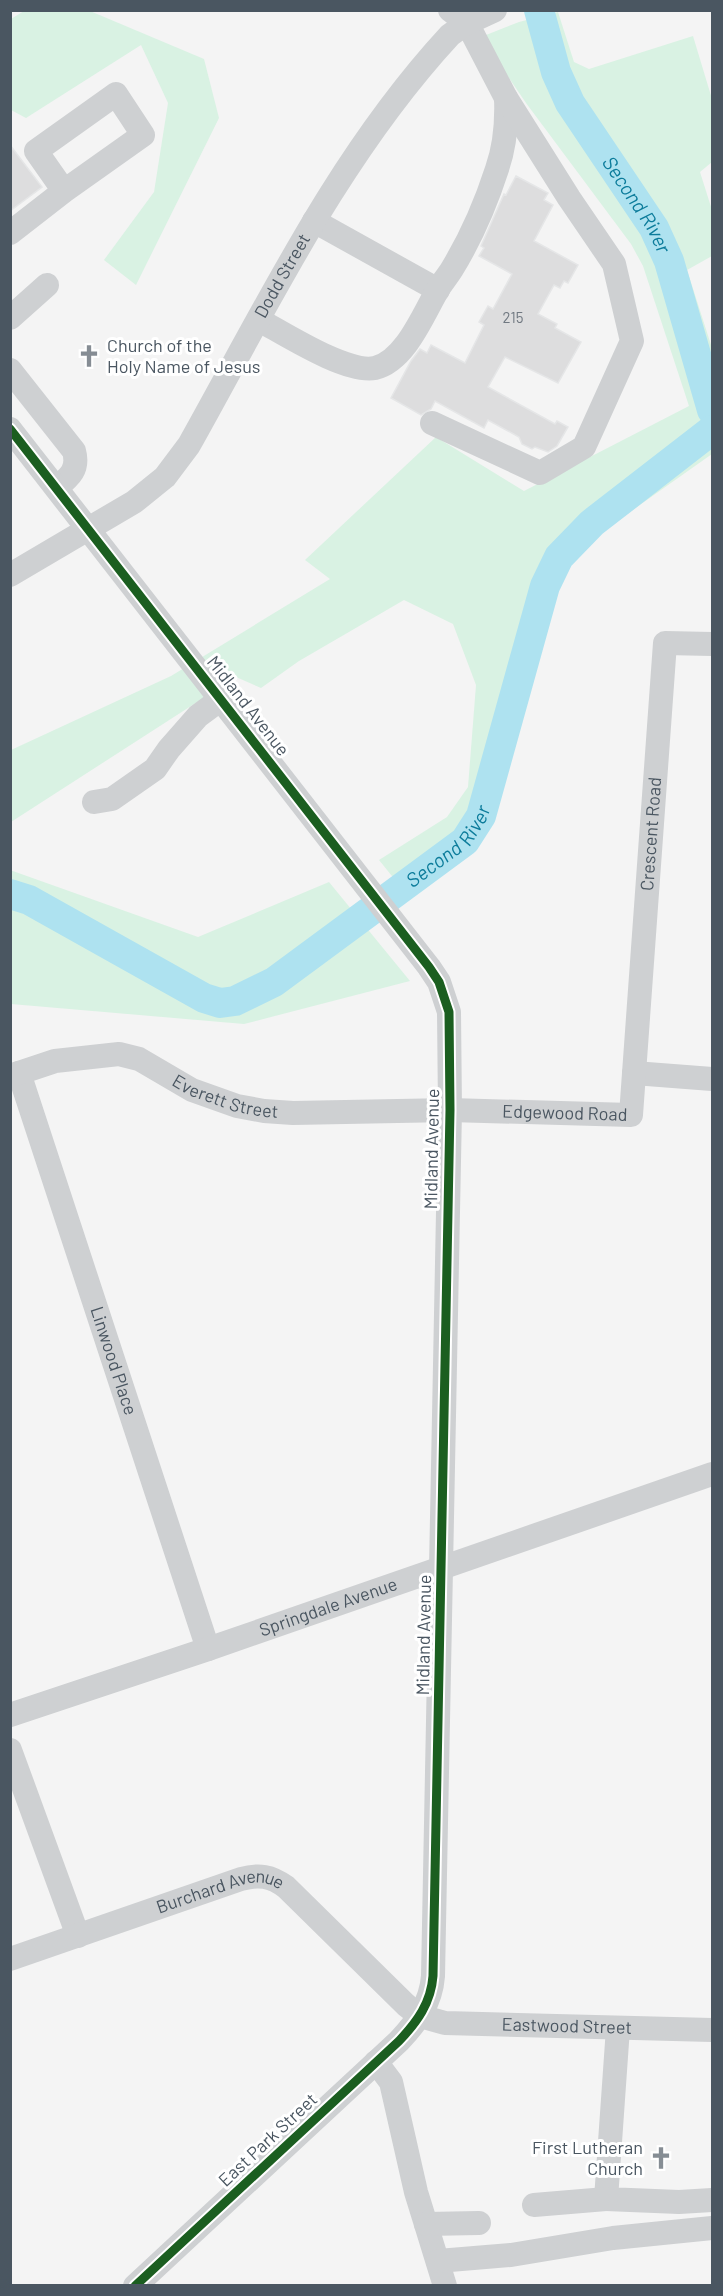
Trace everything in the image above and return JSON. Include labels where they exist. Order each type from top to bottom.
[{"type":"street","name":"Dodd Street","points":[[10,575],[90,529],[149,490],[179,461],[314,220],[364,142],[450,35],[459,17],[495,10]]},
{"type":"street","points":[[432,423],[540,472],[584,447],[632,341],[614,264],[506,98],[459,17]]},
{"type":"street","points":[[259,320],[329,357],[361,369],[376,368],[392,359],[414,334],[476,222],[498,168],[508,126],[506,98]]},
{"type":"street","points":[[10,234],[64,191]]},
{"type":"street","points":[[314,220],[438,290]]},
{"type":"street","points":[[10,318],[47,285]]},
{"type":"street","points":[[10,370],[74,451],[76,459],[73,474],[57,487]]},
{"type":"street","name":"Midland Avenue","points":[[10,429],[434,974],[449,1012],[450,1110],[433,1976],[429,1998],[420,2016]]},
{"type":"street","name":"Crescent Road","points":[[634,1073],[665,643],[712,644]]},
{"type":"street","points":[[93,802],[112,799],[155,769],[168,749],[198,716],[221,699]]},
{"type":"street","name":"Everett Street","points":[[15,1074],[56,1061],[118,1054],[139,1059],[192,1090],[237,1106],[264,1111],[293,1113],[450,1110]]},
{"type":"street","name":"Edgewood Road","points":[[450,1110],[631,1115],[634,1073],[712,1078]]},
{"type":"street","name":"Linwood Place","points":[[15,1074],[208,1649]]},
{"type":"street","name":"Springdale Avenue","points":[[11,1715],[712,1474]]},
{"type":"street","points":[[10,1750],[78,1936]]},
{"type":"street","name":"Burchard Avenue","points":[[10,1959],[241,1879],[264,1876],[276,1879],[286,1887],[398,1998],[420,2016]]},
{"type":"street","name":"Eastwood Street","points":[[420,2016],[445,2023],[712,2030]]},
{"type":"street","name":"East Park Street","points":[[135,2286],[406,2034],[420,2016]]},
{"type":"street","points":[[606,2199],[618,2028]]},
{"type":"street","points":[[376,2062],[391,2082],[416,2192],[445,2286]]},
{"type":"street","points":[[534,2205],[606,2199],[679,2202],[712,2200]]},
{"type":"street","points":[[426,2224],[479,2223]]},
{"type":"street","points":[[438,2261],[511,2255],[613,2238],[712,2228]]},
{"type":"green space","points":[[24,11],[90,11],[204,59],[219,118],[136,285],[104,260],[154,192],[168,103],[141,45],[26,118],[11,110],[11,19]]},
{"type":"green space","points":[[558,12],[574,62],[589,69],[693,36],[712,99],[712,162],[700,172],[712,210],[712,256],[687,270],[712,348],[712,454],[569,555],[483,822],[400,886],[379,860],[447,817],[468,787],[476,685],[453,624],[404,600],[299,661],[261,688],[236,677],[11,822],[11,750],[171,676],[330,579],[305,560],[436,437],[524,491],[689,406],[643,266],[631,244],[526,103],[481,37],[519,22]]},
{"type":"green space","points":[[10,870],[198,937],[329,882],[410,981],[244,1024],[11,1004]]},
{"type":"building","points":[[10,145],[42,187],[10,211]]},
{"type":"building","points":[[516,176],[548,193],[544,200],[553,205],[534,241],[578,265],[568,283],[564,281],[560,288],[554,285],[538,314],[557,324],[555,328],[581,342],[558,383],[505,357],[488,387],[555,424],[557,421],[568,427],[557,446],[548,452],[535,447],[532,449],[522,444],[519,437],[488,420],[484,428],[435,401],[431,409],[421,415],[391,398],[420,349],[427,353],[431,345],[465,363],[484,325],[479,322],[488,306],[493,309],[512,274],[479,256],[484,248],[481,246],[504,194],[506,195]]},
{"type":"waterway","name":"Second River","points":[[539,10],[556,72],[570,103],[654,228],[669,261],[712,410]]},
{"type":"waterway","name":"Second River","points":[[10,894],[29,900],[204,998],[220,1003],[235,1001],[274,982],[465,841],[481,816],[545,586],[559,557],[592,523],[712,430]]},
{"type":"cycle path","points":[[10,429],[429,967],[439,982],[449,1012],[450,1110],[432,1986],[422,2011],[399,2041],[135,2286]]},
{"type":"place","name":"Church of the Holy Name of Jesus","points":[[89,356]]},
{"type":"place","name":"First Lutheran Church","points":[[661,2158]]}]
